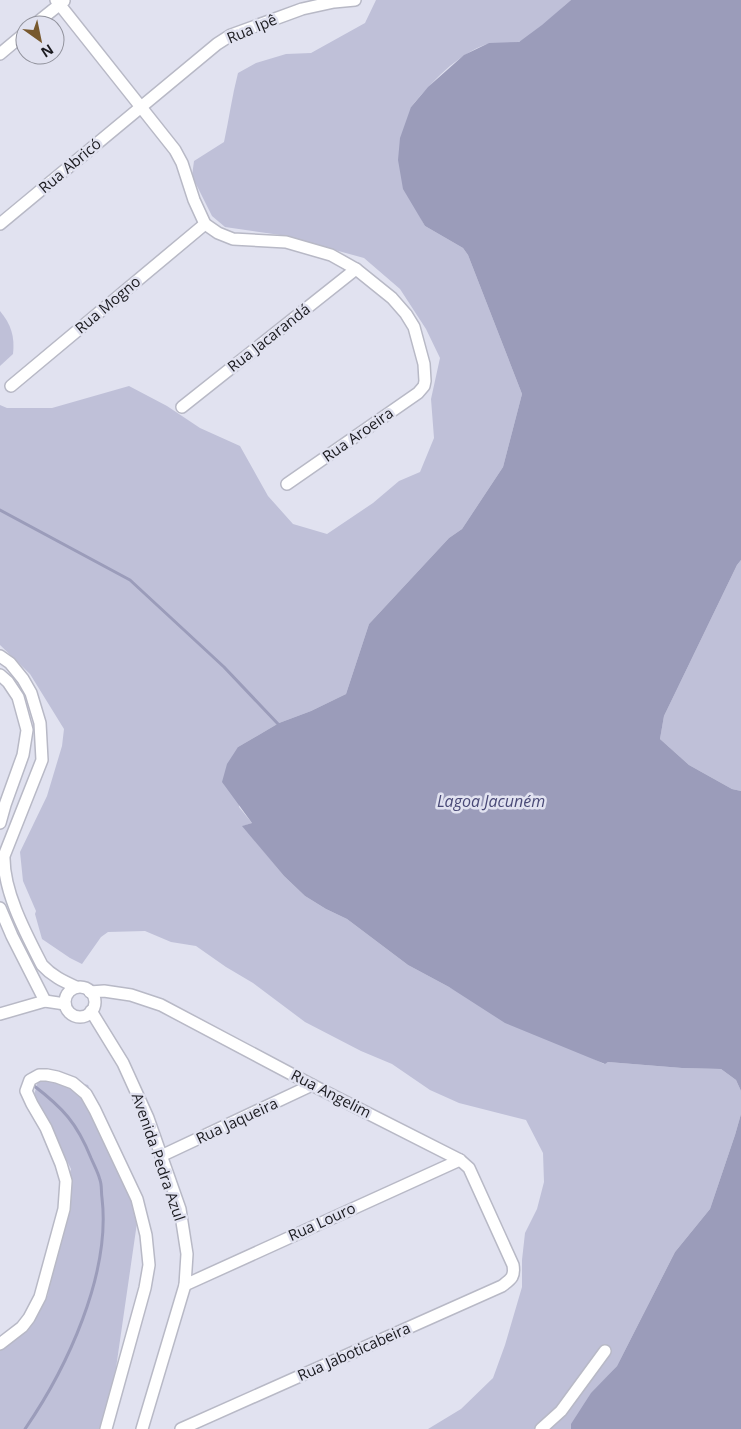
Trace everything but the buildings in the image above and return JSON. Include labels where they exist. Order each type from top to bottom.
[{"type":"street","name":"Rua Ipê","points":[[140,108],[217,44],[231,35],[302,8],[355,0]]},
{"type":"street","points":[[45,15],[60,1],[140,108],[175,150],[182,163],[194,200],[205,224],[218,233],[233,239],[286,242],[331,255],[356,269]]},
{"type":"street","points":[[0,54],[15,41]]},
{"type":"street","name":"Rua Abricó","points":[[0,224],[140,108]]},
{"type":"street","name":"Rua Mogno","points":[[11,386],[205,224]]},
{"type":"street","name":"Rua Aroeira","points":[[286,484],[418,393],[424,386],[424,364],[414,327],[392,298],[356,269]]},
{"type":"street","name":"Rua Jacarandá","points":[[182,408],[356,269]]},
{"type":"street","points":[[0,656],[10,663],[31,693],[40,723],[42,760],[4,856],[6,876],[16,909],[42,965],[59,980],[76,987],[82,987],[90,992]]},
{"type":"street","points":[[0,675],[8,682],[18,697],[27,730],[23,755],[2,806],[0,823]]},
{"type":"street","points":[[0,908],[12,936],[45,1000]]},
{"type":"street","points":[[0,940],[12,936]]},
{"type":"street","points":[[76,987],[68,992],[66,997],[65,1004],[70,1012],[77,1016],[87,1014],[92,1010]]},
{"type":"street","name":"Rua Angelim","points":[[90,992],[104,991],[132,995],[161,1004],[312,1085],[460,1160],[469,1168],[513,1265]]},
{"type":"street","name":"Avenida Pedra Azul","points":[[90,992],[94,1001],[92,1010],[123,1063],[148,1118],[180,1209],[187,1254],[185,1285],[142,1429]]},
{"type":"street","points":[[0,1014],[45,1000],[65,1004]]},
{"type":"street","points":[[0,1344],[22,1327],[40,1297],[64,1209],[66,1182],[62,1164],[46,1128],[26,1091],[28,1084],[33,1078],[39,1075],[47,1075],[73,1083],[86,1094],[137,1199],[146,1234],[148,1265],[144,1288],[106,1429]]},
{"type":"street","name":"Rua Jaqueira","points":[[161,1156],[312,1085]]},
{"type":"street","name":"Rua Louro","points":[[185,1285],[460,1160]]},
{"type":"street","name":"Rua Jaboticabeira","points":[[181,1429],[502,1286],[514,1274],[513,1265]]},
{"type":"street","points":[[541,1429],[561,1411],[604,1351]]},
{"type":"shaded area","points":[[376,0],[571,0],[541,27],[521,41],[487,44],[465,55],[445,70],[411,107],[417,211],[425,226],[463,248],[468,255],[522,394],[503,467],[462,529],[449,538],[369,624],[346,694],[311,711],[279,723],[238,747],[239,807],[252,823],[243,826],[284,876],[305,896],[347,919],[408,965],[604,1064],[608,1062],[721,1069],[736,1080],[741,1091],[741,1114],[710,1209],[675,1252],[617,1366],[591,1394],[571,1429],[428,1429],[461,1409],[493,1378],[505,1345],[522,1287],[525,1233],[537,1209],[544,1182],[543,1153],[526,1120],[459,1103],[430,1090],[392,1064],[361,1051],[305,1022],[253,983],[196,946],[171,942],[145,931],[108,932],[101,937],[82,964],[42,939],[35,914],[36,911],[23,881],[20,852],[47,796],[62,746],[64,729],[30,674],[0,645],[0,405],[7,408],[52,408],[129,386],[167,406],[200,428],[240,446],[268,496],[293,524],[327,534],[373,503],[399,481],[420,472],[434,438],[431,399],[440,358],[426,329],[400,289],[364,258],[280,235],[225,227],[212,216],[192,176],[194,161],[224,142],[238,73],[256,63],[286,54],[311,53],[365,23]]},
{"type":"shaded area","points":[[0,311],[7,321],[13,336],[13,354],[0,366]]},
{"type":"shaded area","points":[[741,560],[741,791],[732,789],[689,765],[660,739],[664,716]]},
{"type":"shaded area","points":[[58,1077],[88,1085],[140,1202],[116,1368],[101,1429],[0,1429],[0,1341],[48,1295],[53,1232],[71,1169],[34,1095],[39,1078]]},
{"type":"water","name":"Lagoa Jacuném","points":[[571,0],[741,0],[741,560],[664,716],[660,739],[689,765],[732,789],[741,791],[741,1091],[736,1080],[721,1069],[608,1062],[605,1064],[505,1023],[449,987],[408,965],[347,919],[305,896],[284,876],[242,826],[252,823],[222,782],[227,764],[238,747],[279,723],[311,711],[346,694],[369,624],[449,538],[462,529],[503,467],[522,394],[468,255],[463,248],[425,226],[403,189],[398,160],[400,138],[411,107],[428,87],[464,55],[489,43],[519,42]]},
{"type":"water","points":[[741,1114],[741,1429],[571,1429],[571,1424],[591,1393],[617,1366],[675,1252],[710,1209]]},
{"type":"waterway","points":[[0,510],[130,580],[224,667],[279,725]]},
{"type":"waterway","points":[[25,1429],[56,1378],[83,1319],[100,1258],[103,1227],[101,1182],[86,1146],[68,1117],[53,1101],[33,1085]]}]
